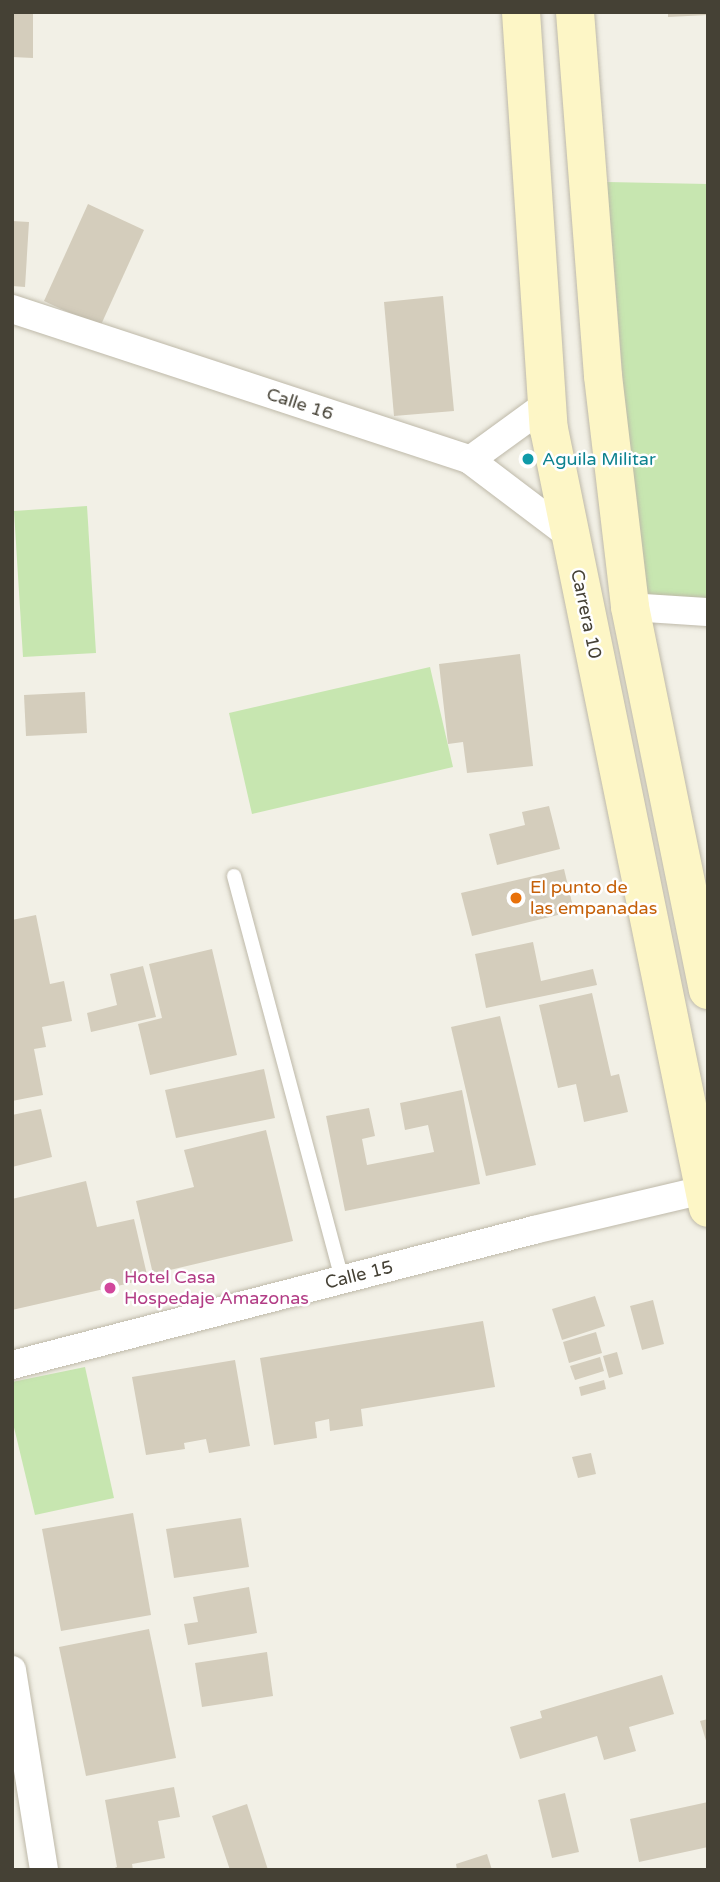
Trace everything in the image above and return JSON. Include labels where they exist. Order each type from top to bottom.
[{"type":"main road","name":"Carrera 10","points":[[521,12],[547,404],[569,535],[706,1196]]},
{"type":"main road","points":[[575,12],[603,376],[631,607],[708,990]]},
{"type":"street","name":"Calle 16","points":[[12,309],[470,460],[569,535]]},
{"type":"street","points":[[470,460],[547,404]]},
{"type":"street","points":[[631,607],[708,612]]},
{"type":"street","name":"Calle 15","points":[[12,1365],[342,1279],[706,1196]]},
{"type":"street","points":[[12,1670],[44,1870]]},
{"type":"lane","points":[[234,876],[342,1279]]},
{"type":"green space","points":[[607,182],[708,184],[708,599],[640,596]]},
{"type":"green space","points":[[87,506],[96,653],[23,657],[14,511]]},
{"type":"green space","points":[[430,667],[453,767],[252,814],[229,713]]},
{"type":"green space","points":[[85,1367],[114,1498],[35,1515],[12,1419],[12,1382]]},
{"type":"building","points":[[12,12],[33,12],[33,58],[12,57]]},
{"type":"building","points":[[668,12],[708,12],[708,15],[668,17]]},
{"type":"building","points":[[88,204],[144,230],[100,327],[44,301]]},
{"type":"building","points":[[12,221],[29,222],[25,287],[12,286]]},
{"type":"building","points":[[443,296],[454,411],[394,416],[384,302]]},
{"type":"building","points":[[520,654],[533,766],[467,773],[463,742],[448,744],[439,664]]},
{"type":"building","points":[[85,692],[87,733],[26,736],[24,695]]},
{"type":"building","points":[[549,806],[560,849],[497,865],[489,834],[525,825],[522,812]]},
{"type":"building","points":[[564,869],[574,911],[472,936],[461,893]]},
{"type":"building","points":[[36,915],[50,984],[64,981],[72,1021],[42,1027],[46,1047],[34,1049],[43,1095],[12,1101],[12,920]]},
{"type":"building","points":[[533,942],[541,981],[593,969],[597,985],[486,1008],[475,954]]},
{"type":"building","points":[[212,949],[237,1055],[150,1075],[138,1024],[162,1018],[149,964]]},
{"type":"building","points":[[143,966],[156,1017],[91,1032],[87,1013],[117,1005],[110,974]]},
{"type":"building","points":[[592,993],[611,1076],[619,1074],[628,1112],[584,1122],[576,1084],[558,1088],[539,1005]]},
{"type":"building","points":[[500,1016],[536,1165],[486,1176],[451,1027]]},
{"type":"building","points":[[264,1069],[275,1118],[176,1138],[165,1090]]},
{"type":"building","points":[[462,1090],[480,1184],[345,1211],[326,1116],[369,1108],[375,1136],[362,1139],[367,1165],[434,1152],[428,1125],[405,1130],[400,1103]]},
{"type":"building","points":[[41,1109],[52,1157],[12,1167],[12,1115]]},
{"type":"building","points":[[266,1130],[293,1241],[153,1274],[136,1201],[194,1187],[184,1150]]},
{"type":"building","points":[[86,1181],[97,1227],[134,1219],[148,1279],[12,1310],[12,1199]]},
{"type":"building","points":[[595,1296],[605,1326],[562,1340],[552,1309]]},
{"type":"building","points":[[653,1300],[664,1344],[642,1350],[630,1306]]},
{"type":"building","points":[[483,1321],[495,1387],[361,1409],[363,1426],[330,1431],[329,1419],[315,1422],[317,1438],[274,1445],[260,1358]]},
{"type":"building","points":[[596,1332],[602,1353],[569,1363],[563,1342]]},
{"type":"building","points":[[617,1352],[623,1374],[609,1378],[603,1356]]},
{"type":"building","points":[[600,1357],[604,1371],[575,1380],[570,1366]]},
{"type":"building","points":[[235,1360],[250,1446],[209,1453],[206,1439],[184,1443],[185,1449],[146,1455],[132,1377]]},
{"type":"building","points":[[604,1380],[606,1389],[581,1396],[579,1387]]},
{"type":"building","points":[[591,1453],[596,1474],[578,1478],[572,1457]]},
{"type":"building","points":[[133,1513],[151,1615],[61,1631],[42,1529]]},
{"type":"building","points":[[241,1518],[249,1567],[174,1578],[166,1529]]},
{"type":"building","points":[[249,1587],[257,1633],[188,1645],[184,1624],[198,1622],[193,1597]]},
{"type":"building","points":[[149,1629],[176,1758],[86,1776],[59,1647]]},
{"type":"building","points":[[267,1652],[273,1696],[202,1707],[195,1663]]},
{"type":"building","points":[[662,1675],[674,1714],[629,1727],[636,1751],[604,1760],[597,1736],[520,1759],[510,1727],[542,1718],[540,1711]]},
{"type":"building","points":[[708,1719],[708,1744],[707,1744],[700,1721]]},
{"type":"building","points":[[174,1787],[180,1817],[158,1821],[165,1858],[132,1864],[133,1870],[110,1870],[117,1867],[105,1800]]},
{"type":"building","points":[[565,1793],[579,1852],[552,1858],[538,1800]]},
{"type":"building","points":[[708,1802],[708,1847],[639,1862],[630,1819]]},
{"type":"building","points":[[247,1804],[268,1870],[230,1870],[212,1816]]},
{"type":"building","points":[[487,1854],[492,1870],[457,1870],[456,1864]]},
{"type":"place","name":"Aguila Militar","points":[[528,459]]},
{"type":"place","name":"El punto de las empanadas","points":[[516,898]]},
{"type":"place","name":"Hotel Casa Hospedaje Amazonas","points":[[110,1288]]}]
